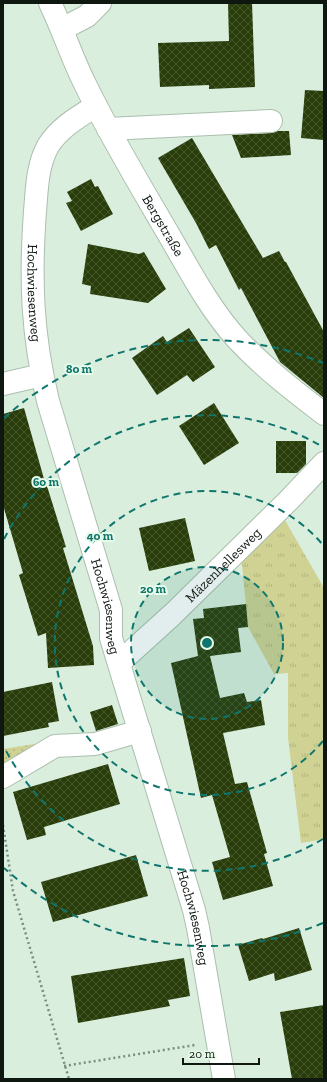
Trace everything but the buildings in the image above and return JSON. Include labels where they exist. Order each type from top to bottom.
[{"type":"street","name":"Bergstraße","points":[[50,3],[84,83],[108,129],[131,171],[215,312],[236,338],[257,360],[324,414]]},
{"type":"street","points":[[62,29],[87,16],[100,3]]},
{"type":"street","name":"Hochwiesenweg","points":[[96,106],[57,134],[45,152],[38,173],[33,241],[32,278],[34,316],[42,375],[52,416],[111,610],[111,638],[194,910],[224,1079]]},
{"type":"street","points":[[108,129],[271,121]]},
{"type":"street","points":[[3,384],[42,375]]},
{"type":"street","name":"Mäzenhellesweg","points":[[119,663],[173,614],[288,501],[324,463]]},
{"type":"street","points":[[3,777],[56,746],[100,744],[140,731]]},
{"type":"path","points":[[3,825],[13,891],[69,1079]]},
{"type":"path","points":[[64,1066],[217,1041]]},
{"type":"green space","points":[[282,515],[324,588],[324,839],[301,843],[288,738],[288,673],[274,674],[248,627],[241,554]]},
{"type":"green space","points":[[47,742],[3,770],[3,749]]}]
